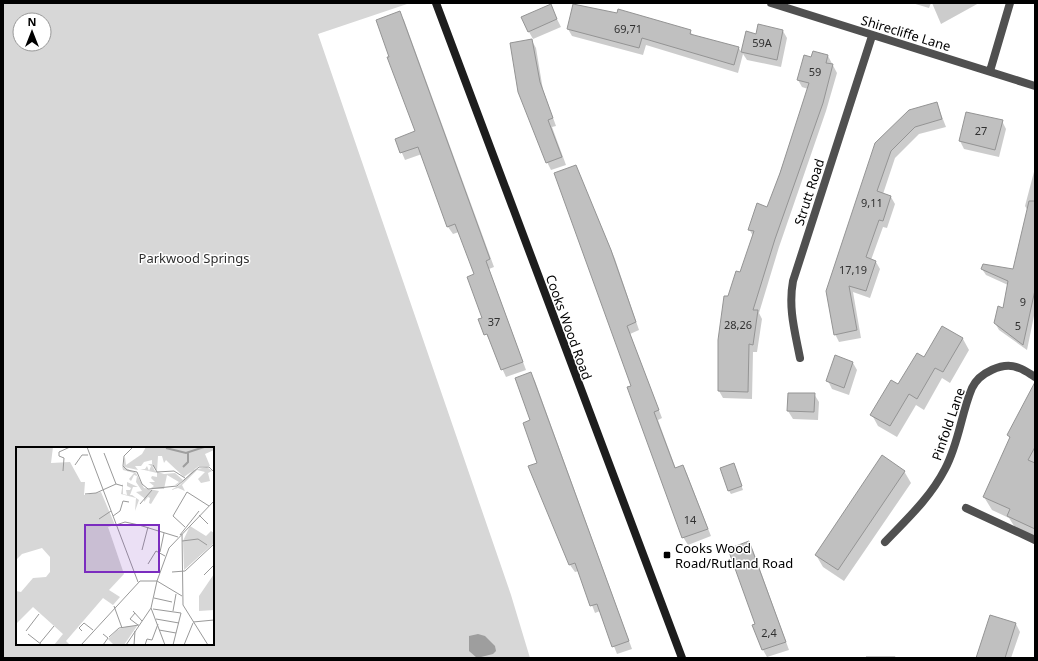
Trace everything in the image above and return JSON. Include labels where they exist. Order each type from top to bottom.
[{"type":"street","name":"Cooks Wood Road","points":[[436,3],[682,658]]},
{"type":"street","name":"Shirecliffe Lane","points":[[771,3],[1035,86]]},
{"type":"street","points":[[990,71],[1010,3]]},
{"type":"street","name":"Strutt Road","points":[[800,358],[790,313],[792,281],[872,36]]},
{"type":"street","name":"Pinfold Lane","points":[[886,542],[930,494],[942,475],[959,436],[972,387],[981,377],[991,370],[1005,366],[1018,367],[1035,377]]},
{"type":"street","points":[[966,508],[1035,540]]},
{"type":"green space","name":"Parkwood Springs","points":[[3,3],[410,3],[318,34],[511,595],[530,658],[3,658]]},
{"type":"shaded area","points":[[478,634],[485,636],[495,646],[496,651],[493,654],[477,658],[469,651],[469,636]]},
{"type":"building","points":[[551,4],[557,19],[528,32],[521,17]]},
{"type":"building","points":[[573,4],[617,13],[618,9],[691,30],[690,34],[739,47],[734,65],[642,38],[639,48],[567,29]]},
{"type":"building","points":[[400,11],[490,259],[486,261],[523,362],[501,370],[487,334],[484,335],[478,319],[482,318],[467,277],[474,274],[455,224],[447,227],[418,147],[400,153],[395,139],[415,131],[387,57],[389,57],[376,20]]},
{"type":"building","points":[[758,24],[783,30],[777,60],[741,52],[746,31],[756,34]]},
{"type":"building","points":[[532,39],[540,82],[553,118],[548,120],[562,157],[546,163],[518,92],[510,43]]},
{"type":"building","points":[[813,51],[828,55],[826,63],[833,64],[823,103],[775,239],[753,310],[758,310],[753,345],[749,344],[748,392],[718,391],[718,340],[724,296],[728,296],[736,271],[740,272],[754,231],[748,230],[757,203],[767,207],[780,173],[809,83],[797,80],[804,55],[811,57]]},
{"type":"building","points":[[937,102],[942,119],[915,127],[891,151],[877,191],[891,196],[883,221],[879,220],[866,257],[876,261],[866,291],[849,286],[857,330],[834,335],[826,291],[875,143],[909,110]]},
{"type":"building","points":[[966,112],[1003,120],[995,150],[959,141]]},
{"type":"building","points":[[576,165],[611,250],[636,322],[627,326],[659,410],[654,412],[675,468],[683,465],[708,529],[682,538],[627,387],[631,386],[554,173]]},
{"type":"building","points":[[1029,201],[1035,201],[1035,290],[1023,345],[994,323],[998,306],[1003,308],[1008,281],[981,269],[983,264],[1013,269]]},
{"type":"building","points":[[942,326],[963,338],[943,372],[935,368],[917,399],[909,394],[890,426],[870,415],[891,380],[898,384],[917,353],[924,357]]},
{"type":"building","points":[[835,355],[853,362],[844,388],[826,381]]},
{"type":"building","points":[[531,372],[629,641],[612,647],[597,604],[590,606],[575,563],[569,565],[528,466],[537,463],[523,423],[530,420],[515,378]]},
{"type":"building","points":[[1035,382],[1035,447],[1028,460],[1035,463],[1035,529],[1007,516],[1010,509],[983,497],[1010,437],[1007,435]]},
{"type":"building","points":[[788,393],[815,393],[814,412],[787,411]]},
{"type":"building","points":[[882,455],[905,471],[838,570],[815,555]]},
{"type":"building","points":[[734,463],[742,486],[728,491],[720,468]]},
{"type":"building","points":[[749,541],[786,642],[762,650],[752,625],[755,624],[728,549]]},
{"type":"building","points":[[990,615],[1016,623],[1005,658],[976,658]]},
{"type":"place","name":"Cooks Wood Road/Rutland Road","points":[[667,555]]}]
